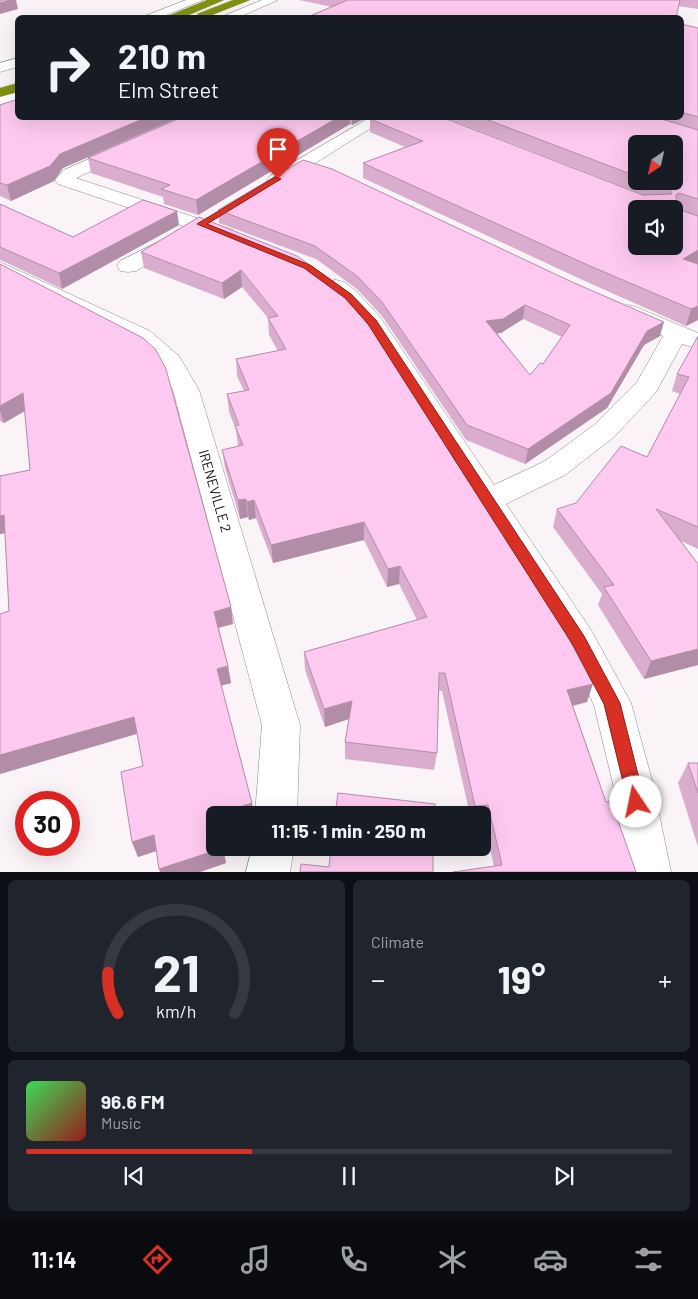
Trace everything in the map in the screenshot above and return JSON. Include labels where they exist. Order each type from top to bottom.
[{"type":"highway","points":[[177,15],[218,0]]},
{"type":"highway","points":[[185,15],[226,0]]},
{"type":"highway","points":[[203,15],[244,0]]},
{"type":"highway","points":[[215,15],[255,0]]},
{"type":"highway","points":[[0,78],[15,73]]},
{"type":"highway","points":[[0,88],[15,82]]},
{"type":"highway","points":[[0,93],[15,88]]},
{"type":"street","points":[[154,15],[197,0]]},
{"type":"street","points":[[233,15],[272,0]]},
{"type":"street","points":[[0,68],[15,63]]},
{"type":"street","points":[[0,100],[15,95]]},
{"type":"street","points":[[190,120],[70,174],[64,180],[209,220],[246,242]]},
{"type":"street","points":[[259,190],[377,120]]},
{"type":"street","points":[[308,161],[330,171]]},
{"type":"street","points":[[128,266],[209,220]]},
{"type":"street","name":"IRENEVILLE 2","points":[[0,268],[142,336],[170,361],[186,390],[281,725],[276,806]]},
{"type":"street","points":[[314,271],[348,296],[372,322],[578,640],[612,703],[633,784],[649,872]]},
{"type":"street","points":[[488,500],[555,468],[604,431],[647,386],[687,338],[612,304]]},
{"type":"street","points":[[268,872],[271,856]]},
{"type":"building","points":[[348,0],[680,0],[677,15],[312,15]]},
{"type":"building","points":[[684,25],[698,28],[698,117],[684,113]]},
{"type":"building","points":[[15,100],[15,120],[140,120],[60,154],[50,166],[7,185],[0,183],[0,105]]},
{"type":"building","points":[[175,120],[334,120],[196,200],[161,189],[170,185],[88,158]]},
{"type":"building","points":[[372,120],[449,120],[643,195],[672,194],[670,190],[683,190],[683,135],[628,135],[628,173],[488,120],[665,120],[698,130],[698,199],[679,193],[676,195],[676,200],[628,200],[628,255],[683,255],[683,211],[698,216],[698,250],[683,259],[698,264],[698,306],[691,309],[590,266],[363,163],[423,141]]},
{"type":"building","points":[[303,160],[332,169],[572,282],[664,322],[647,331],[611,393],[528,449],[467,425],[382,302],[357,276],[315,246],[218,210]],"holes":[[[525,305],[570,325],[543,364],[540,363],[530,375],[486,321],[503,319]]]},
{"type":"building","points":[[143,200],[177,211],[59,273],[0,247],[0,204],[73,237]]},
{"type":"building","points":[[199,217],[297,256],[339,286],[362,310],[543,590],[593,684],[567,690],[606,802],[611,801],[636,872],[453,872],[502,865],[491,818],[491,806],[475,806],[445,673],[439,673],[437,753],[345,742],[352,701],[324,709],[304,652],[427,617],[400,566],[388,569],[364,522],[271,545],[254,500],[247,502],[246,499],[238,500],[222,450],[243,445],[235,426],[239,425],[227,394],[249,390],[236,359],[286,349],[268,318],[278,316],[241,270],[222,283],[141,252]]},
{"type":"building","points":[[0,264],[143,338],[156,350],[166,369],[231,607],[214,612],[228,666],[217,669],[252,803],[243,806],[206,806],[206,854],[159,869],[154,835],[132,842],[121,772],[143,766],[134,717],[0,755],[0,614],[9,611],[4,515],[0,516],[0,476],[30,470],[23,393],[0,406]]},
{"type":"building","points":[[698,336],[698,527],[656,509],[698,564],[698,649],[651,661],[604,587],[614,585],[557,509],[576,503],[621,446],[647,457],[689,377],[677,374]]},
{"type":"building","points":[[688,763],[698,763],[698,793]]},
{"type":"building","points":[[338,793],[435,804],[435,806],[336,806]]},
{"type":"building","points":[[330,856],[433,856],[433,872],[300,872],[301,864],[329,867]]},
{"type":"route","points":[[278,179],[201,224],[307,266],[348,296],[372,322],[578,640],[612,703],[636,802]]}]
